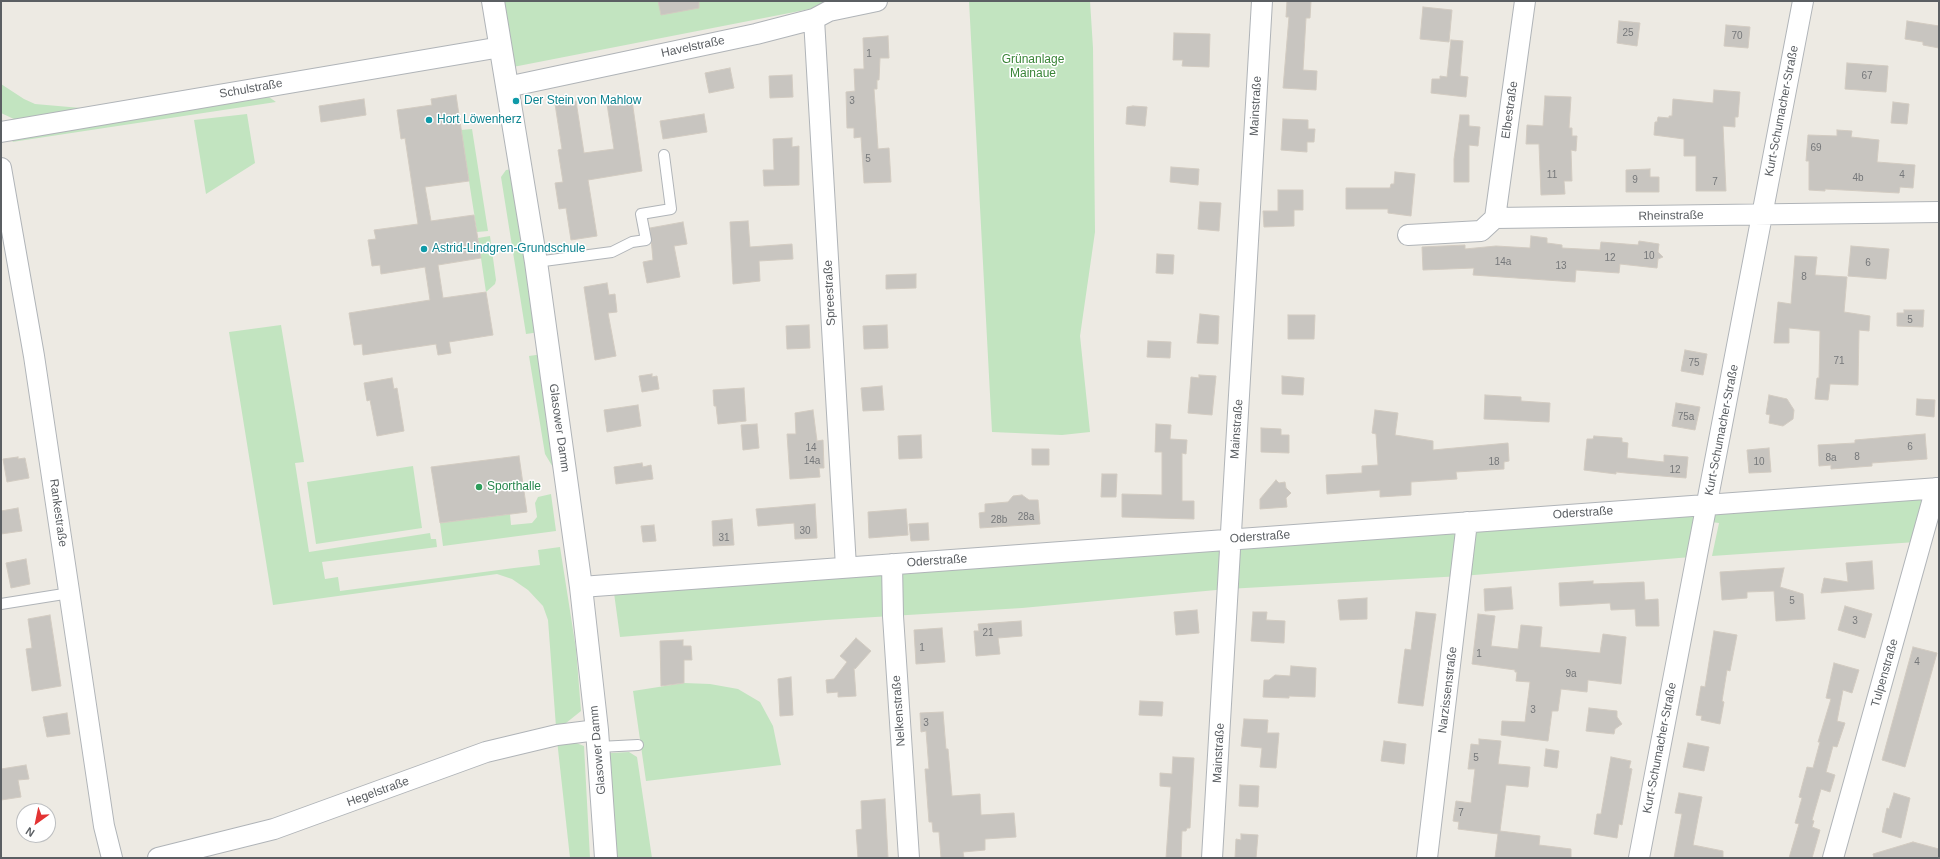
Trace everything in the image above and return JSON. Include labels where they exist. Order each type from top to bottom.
[{"type":"street","name":"Glasower Damm","points":[[493,1],[536,262],[581,587],[598,739],[606,858]]},
{"type":"street","name":"Havelstraße","points":[[507,87],[756,34],[814,18],[829,12],[877,1]]},
{"type":"street","name":"Mainstraße","points":[[1212,858],[1262,1]]},
{"type":"street","name":"Elbestraße","points":[[1495,218],[1525,1]]},
{"type":"street","name":"Kurt-Schumacher-Straße","points":[[1639,858],[1803,1]]},
{"type":"street","name":"Spreestraße","points":[[814,18],[846,567]]},
{"type":"street","name":"Schulstraße","points":[[1,132],[501,46]]},
{"type":"street","name":"Rankestraße","points":[[1,168],[34,356],[104,826],[112,858]]},
{"type":"street","name":"Rheinstraße","points":[[1495,218],[1939,212]]},
{"type":"street","points":[[1408,234],[1481,231],[1495,218]]},
{"type":"street","name":"Oderstraße","points":[[581,587],[1938,488]]},
{"type":"street","name":"Tulpenstraße","points":[[1834,858],[1938,488]]},
{"type":"street","name":"Narzissenstraße","points":[[1428,858],[1466,522]]},
{"type":"street","name":"Nelkenstraße","points":[[892,564],[893,616],[909,858]]},
{"type":"street","name":"Hegelstraße","points":[[158,858],[274,829],[486,752],[557,735],[598,739]]},
{"type":"lane","points":[[536,262],[612,252],[632,242],[646,240],[641,214],[671,209],[664,155]]},
{"type":"lane","points":[[1,604],[70,593]]},
{"type":"lane","points":[[598,739],[638,745]]},
{"type":"green space","points":[[502,1],[851,1],[513,67]]},
{"type":"green space","name":"Grünanlage Mainaue","points":[[969,1],[1090,1],[1093,48],[1095,232],[1080,336],[1090,432],[1062,435],[992,432]]},
{"type":"green space","points":[[1,84],[24,99],[35,104],[81,108],[16,120],[1,113]]},
{"type":"green space","points":[[269,97],[276,102],[12,142],[18,137]]},
{"type":"green space","points":[[247,114],[255,163],[206,194],[194,120]]},
{"type":"green space","points":[[472,129],[488,231],[477,232],[461,130]]},
{"type":"green space","points":[[513,169],[540,332],[526,334],[501,177],[506,170]]},
{"type":"green space","points":[[490,236],[496,280],[495,284],[486,292],[478,238]]},
{"type":"green space","points":[[281,325],[304,462],[295,463],[309,552],[430,533],[431,539],[436,539],[437,547],[322,562],[325,579],[338,577],[340,591],[540,565],[538,550],[560,547],[576,649],[581,711],[566,723],[556,727],[548,620],[543,606],[528,590],[512,579],[497,574],[273,605],[229,332]]},
{"type":"green space","points":[[543,354],[557,474],[545,454],[529,356]]},
{"type":"green space","points":[[413,466],[422,528],[316,544],[307,482]]},
{"type":"green space","points":[[551,494],[556,531],[443,546],[440,523],[510,514],[511,525],[532,523],[537,517],[535,503],[538,497]]},
{"type":"green space","points":[[1918,497],[1922,500],[1916,542],[1712,556],[1719,523],[1711,522],[1715,513]]},
{"type":"green space","points":[[1700,514],[1691,557],[1462,576],[1227,589],[1022,608],[826,620],[620,637],[614,593]]},
{"type":"green space","points":[[684,683],[710,684],[738,689],[760,702],[773,726],[781,765],[646,781],[633,691]]},
{"type":"green space","points":[[557,740],[571,741],[584,746],[590,858],[570,858]]},
{"type":"green space","points":[[629,752],[637,757],[652,858],[613,858],[607,757],[610,753]]},
{"type":"building","points":[[658,1],[699,1],[699,8],[661,15]]},
{"type":"building","points":[[1287,1],[1311,1],[1310,18],[1306,18],[1303,70],[1317,71],[1316,90],[1283,88],[1289,17],[1286,17]]},
{"type":"building","points":[[1423,7],[1452,10],[1449,42],[1420,39]]},
{"type":"building","points":[[1619,21],[1640,23],[1637,46],[1617,43]]},
{"type":"building","points":[[1907,21],[1939,26],[1939,48],[1923,45],[1923,42],[1905,39]]},
{"type":"building","points":[[1726,25],[1750,27],[1748,48],[1724,46]]},
{"type":"building","points":[[1174,33],[1210,34],[1209,67],[1182,66],[1183,60],[1173,60]]},
{"type":"building","points":[[888,36],[889,58],[880,58],[879,80],[877,80],[877,89],[874,89],[878,149],[889,148],[891,182],[864,183],[861,137],[854,138],[854,128],[847,128],[846,92],[855,91],[854,69],[864,69],[863,38]]},
{"type":"building","points":[[1451,40],[1463,41],[1460,76],[1468,77],[1466,97],[1431,93],[1432,79],[1440,79],[1440,76],[1447,77]]},
{"type":"building","points":[[1847,63],[1888,66],[1886,92],[1845,89]]},
{"type":"building","points":[[730,68],[734,88],[709,93],[705,73]]},
{"type":"building","points":[[792,75],[793,97],[770,98],[769,76]]},
{"type":"building","points":[[1714,90],[1740,92],[1738,117],[1735,117],[1735,127],[1723,126],[1726,191],[1696,191],[1696,156],[1684,156],[1684,139],[1654,135],[1655,122],[1657,122],[1658,117],[1669,118],[1669,116],[1672,116],[1673,99],[1713,103]]},
{"type":"building","name":"Astrid-Lindgren-Grundschule","points":[[456,95],[469,181],[425,187],[431,221],[474,215],[481,258],[438,265],[443,298],[486,292],[493,335],[449,342],[451,353],[438,355],[436,344],[363,355],[362,344],[354,345],[349,313],[430,300],[425,267],[381,274],[380,265],[372,266],[368,240],[376,239],[374,230],[418,224],[405,138],[401,139],[397,110],[432,105],[431,99]]},
{"type":"building","points":[[1545,96],[1571,97],[1569,128],[1572,128],[1572,136],[1577,136],[1576,151],[1571,150],[1572,181],[1564,181],[1565,194],[1541,195],[1539,144],[1526,144],[1527,125],[1543,126]]},
{"type":"building","points":[[364,99],[366,115],[321,122],[319,106]]},
{"type":"building","points":[[632,100],[642,171],[588,180],[597,236],[571,240],[566,208],[559,209],[555,183],[563,182],[558,150],[562,149],[555,104],[576,101],[584,153],[614,149],[607,104]]},
{"type":"building","points":[[1893,102],[1909,104],[1907,124],[1891,123]]},
{"type":"building","points":[[1127,107],[1147,107],[1145,126],[1126,124]]},
{"type":"building","points":[[704,114],[707,132],[663,139],[660,121]]},
{"type":"building","points":[[1460,115],[1469,115],[1469,126],[1480,127],[1478,146],[1469,145],[1469,182],[1454,182],[1454,159]]},
{"type":"building","points":[[1283,119],[1308,120],[1308,129],[1315,129],[1314,142],[1307,142],[1307,152],[1281,150]]},
{"type":"building","points":[[1837,130],[1852,131],[1851,137],[1879,140],[1877,162],[1915,165],[1913,188],[1900,187],[1899,193],[1825,189],[1825,191],[1809,190],[1809,161],[1806,161],[1808,135],[1837,136]]},
{"type":"building","points":[[792,138],[792,147],[799,146],[799,185],[764,186],[763,170],[774,170],[773,139]]},
{"type":"building","points":[[1171,167],[1199,169],[1198,185],[1170,182]]},
{"type":"building","points":[[1650,169],[1650,177],[1659,177],[1659,192],[1626,192],[1626,170]]},
{"type":"building","points":[[1395,172],[1415,174],[1411,216],[1388,213],[1388,209],[1346,209],[1346,188],[1390,188],[1391,184],[1394,184]]},
{"type":"building","points":[[1278,190],[1303,190],[1303,210],[1294,210],[1294,226],[1264,227],[1263,211],[1278,211]]},
{"type":"building","points":[[1200,202],[1221,203],[1219,231],[1198,229]]},
{"type":"building","points":[[748,221],[750,247],[792,244],[793,259],[759,261],[760,281],[733,284],[730,222]]},
{"type":"building","points":[[683,222],[687,244],[674,246],[680,277],[647,283],[643,262],[653,260],[650,228]]},
{"type":"building","points":[[1531,236],[1547,238],[1547,243],[1562,245],[1562,248],[1600,250],[1601,242],[1638,245],[1639,241],[1659,244],[1658,252],[1663,257],[1658,259],[1657,268],[1620,264],[1619,273],[1576,270],[1575,282],[1473,275],[1474,268],[1423,270],[1422,247],[1465,245],[1465,249],[1496,246],[1530,248]]},
{"type":"building","points":[[1851,246],[1889,249],[1886,279],[1848,276]]},
{"type":"building","points":[[1157,254],[1174,255],[1173,274],[1156,273]]},
{"type":"building","points":[[1795,256],[1817,257],[1815,275],[1847,277],[1844,312],[1870,316],[1869,331],[1859,330],[1858,385],[1830,384],[1828,400],[1815,399],[1817,378],[1819,378],[1820,331],[1789,328],[1789,343],[1774,343],[1778,302],[1791,304]]},
{"type":"building","points":[[916,274],[916,288],[886,289],[886,275]]},
{"type":"building","points":[[607,283],[609,295],[615,294],[617,312],[608,313],[616,356],[595,360],[584,287]]},
{"type":"building","points":[[1904,310],[1924,310],[1923,327],[1897,326],[1897,313],[1904,313]]},
{"type":"building","points":[[1200,314],[1219,316],[1218,344],[1197,343]]},
{"type":"building","points":[[1288,315],[1315,315],[1314,339],[1288,339]]},
{"type":"building","points":[[809,325],[810,348],[787,349],[786,326]]},
{"type":"building","points":[[887,325],[888,348],[864,349],[863,326]]},
{"type":"building","points":[[1148,341],[1171,342],[1170,358],[1147,357]]},
{"type":"building","points":[[1685,350],[1707,354],[1703,375],[1681,371]]},
{"type":"building","points":[[652,374],[652,377],[657,376],[659,389],[642,392],[639,376]]},
{"type":"building","points":[[1199,375],[1216,376],[1212,415],[1188,413],[1191,377],[1199,378]]},
{"type":"building","points":[[1282,376],[1304,378],[1303,395],[1282,394]]},
{"type":"building","points":[[392,378],[394,389],[397,388],[404,431],[377,436],[370,400],[367,401],[364,383]]},
{"type":"building","points":[[882,386],[884,410],[863,411],[861,388]]},
{"type":"building","points":[[744,388],[746,421],[718,424],[716,406],[714,406],[713,390]]},
{"type":"building","points":[[1485,395],[1521,397],[1521,401],[1550,403],[1549,422],[1484,419]]},
{"type":"building","points":[[1769,395],[1787,399],[1794,410],[1793,419],[1783,426],[1769,423],[1770,415],[1766,414]]},
{"type":"building","points":[[1917,399],[1935,400],[1934,417],[1916,415]]},
{"type":"building","points":[[1676,403],[1700,407],[1695,430],[1672,426]]},
{"type":"building","points":[[638,405],[641,426],[607,432],[604,410]]},
{"type":"building","points":[[813,410],[817,441],[823,440],[824,468],[819,468],[820,477],[790,479],[787,434],[796,434],[795,413]]},
{"type":"building","points":[[1375,410],[1398,413],[1395,435],[1433,441],[1433,450],[1508,443],[1509,461],[1504,462],[1504,469],[1456,472],[1457,479],[1411,482],[1411,495],[1380,497],[1380,490],[1327,494],[1326,475],[1362,473],[1362,466],[1378,465],[1376,434],[1372,433]]},
{"type":"building","points":[[757,424],[759,448],[743,450],[741,425]]},
{"type":"building","points":[[1156,424],[1171,425],[1170,439],[1187,440],[1186,454],[1182,453],[1182,501],[1194,501],[1194,519],[1122,517],[1122,494],[1162,495],[1162,452],[1155,452]]},
{"type":"building","points":[[1261,428],[1281,429],[1281,435],[1289,435],[1289,453],[1261,452]]},
{"type":"building","points":[[1925,434],[1927,459],[1872,463],[1872,466],[1831,469],[1831,465],[1819,466],[1818,445],[1855,443],[1855,440]]},
{"type":"building","points":[[921,435],[922,458],[899,459],[898,436]]},
{"type":"building","points":[[1594,436],[1622,438],[1622,442],[1628,443],[1627,458],[1664,462],[1664,455],[1688,457],[1686,478],[1616,472],[1616,474],[1584,470],[1587,439],[1593,439]]},
{"type":"building","points":[[1769,448],[1771,472],[1749,473],[1747,450]]},
{"type":"building","points":[[1032,449],[1049,449],[1049,465],[1032,465]]},
{"type":"building","name":"Sporthalle","points":[[519,456],[527,512],[440,523],[431,467]]},
{"type":"building","points":[[18,457],[18,459],[25,458],[29,478],[7,482],[3,459]]},
{"type":"building","points":[[642,463],[643,467],[651,465],[653,479],[616,484],[614,467]]},
{"type":"building","points":[[1102,474],[1117,474],[1116,497],[1101,497]]},
{"type":"building","points":[[1276,480],[1279,483],[1285,482],[1286,488],[1291,493],[1286,498],[1287,507],[1260,509],[1260,499]]},
{"type":"building","points":[[1022,495],[1029,500],[1038,500],[1040,524],[980,528],[979,513],[985,512],[985,504],[1008,502],[1013,496]]},
{"type":"building","points":[[815,504],[817,538],[795,539],[794,523],[758,526],[756,509]]},
{"type":"building","points":[[18,508],[22,531],[1,534],[1,511]]},
{"type":"building","points":[[906,509],[908,535],[869,538],[868,512]]},
{"type":"building","points":[[732,519],[734,545],[713,546],[712,521]]},
{"type":"building","points":[[928,523],[929,540],[911,541],[909,524]]},
{"type":"building","points":[[654,525],[656,541],[643,542],[641,526]]},
{"type":"building","points":[[26,559],[30,584],[11,588],[6,563]]},
{"type":"building","points":[[1872,561],[1874,589],[1821,593],[1824,578],[1848,582],[1846,563]]},
{"type":"building","points":[[1784,568],[1780,587],[1803,594],[1805,619],[1776,621],[1774,591],[1747,592],[1747,598],[1722,600],[1720,572]]},
{"type":"building","points":[[1593,581],[1593,584],[1644,582],[1645,600],[1658,599],[1659,626],[1636,626],[1635,609],[1611,610],[1610,603],[1560,606],[1559,583]]},
{"type":"building","points":[[1511,587],[1513,609],[1485,611],[1484,589]]},
{"type":"building","points":[[1367,598],[1367,619],[1340,620],[1338,600]]},
{"type":"building","points":[[1845,606],[1872,614],[1865,638],[1838,630]]},
{"type":"building","points":[[1197,610],[1199,633],[1176,635],[1174,612]]},
{"type":"building","points":[[1253,612],[1267,612],[1266,620],[1285,621],[1284,643],[1251,641]]},
{"type":"building","points":[[1416,612],[1436,614],[1423,706],[1398,703],[1405,649],[1411,650]]},
{"type":"building","points":[[1478,614],[1495,616],[1491,646],[1518,649],[1521,625],[1542,627],[1540,647],[1600,653],[1603,634],[1626,637],[1621,684],[1588,680],[1587,692],[1561,689],[1558,711],[1552,711],[1548,741],[1501,735],[1502,721],[1525,722],[1530,682],[1516,681],[1517,672],[1515,672],[1515,670],[1472,664]]},
{"type":"building","points":[[50,615],[61,686],[32,691],[26,649],[32,648],[28,619]]},
{"type":"building","points":[[1021,621],[1022,636],[998,638],[1000,654],[976,656],[974,631],[979,631],[978,624]]},
{"type":"building","points":[[942,628],[945,662],[916,664],[914,630]]},
{"type":"building","points":[[1714,631],[1737,635],[1730,671],[1727,670],[1720,724],[1701,720],[1702,716],[1696,715],[1701,686],[1705,687]]},
{"type":"building","points":[[856,638],[871,651],[855,669],[854,668],[856,696],[838,697],[838,692],[827,693],[826,680],[834,679],[847,662],[840,656]]},
{"type":"building","points":[[683,640],[683,646],[691,646],[692,660],[684,660],[684,683],[661,686],[660,641]]},
{"type":"building","points":[[1913,647],[1937,653],[1905,767],[1882,760]]},
{"type":"building","points":[[1834,663],[1859,670],[1852,693],[1843,690],[1837,721],[1845,723],[1837,747],[1833,746],[1826,772],[1835,775],[1830,792],[1821,789],[1812,820],[1814,821],[1812,827],[1820,830],[1812,858],[1789,858],[1799,824],[1795,823],[1802,798],[1799,797],[1807,767],[1813,768],[1820,742],[1818,742],[1831,699],[1826,698]]},
{"type":"building","points":[[1291,666],[1316,668],[1315,697],[1263,697],[1264,680],[1269,680],[1275,675],[1290,676]]},
{"type":"building","points":[[791,677],[793,715],[780,716],[778,679]]},
{"type":"building","points":[[1140,701],[1163,702],[1162,716],[1139,715]]},
{"type":"building","points":[[1589,708],[1617,711],[1617,717],[1622,724],[1615,729],[1614,734],[1586,731]]},
{"type":"building","points":[[943,712],[952,796],[980,794],[981,815],[1014,813],[1016,837],[985,839],[985,850],[963,852],[964,858],[941,858],[939,832],[933,832],[932,822],[929,822],[925,769],[929,769],[926,731],[921,732],[920,713]]},
{"type":"building","points":[[67,713],[70,734],[47,737],[43,717]]},
{"type":"building","points":[[1244,719],[1268,720],[1267,733],[1279,733],[1276,768],[1260,767],[1262,748],[1241,746]]},
{"type":"building","points":[[1479,739],[1501,741],[1498,764],[1530,767],[1528,787],[1506,785],[1500,831],[1540,836],[1539,845],[1571,849],[1571,858],[1495,858],[1498,834],[1458,829],[1459,822],[1453,821],[1456,801],[1471,803],[1475,769],[1468,769],[1471,744],[1479,745]]},
{"type":"building","points":[[1384,741],[1406,744],[1404,764],[1381,761]]},
{"type":"building","points":[[1688,743],[1709,747],[1704,771],[1683,767]]},
{"type":"building","points":[[1546,749],[1559,751],[1557,768],[1544,766]]},
{"type":"building","points":[[1173,757],[1194,758],[1190,828],[1187,828],[1186,831],[1182,831],[1181,858],[1166,858],[1171,787],[1160,786],[1160,773],[1172,774]]},
{"type":"building","points":[[1611,757],[1631,761],[1629,768],[1632,769],[1622,825],[1619,824],[1617,838],[1594,834],[1597,814],[1601,814]]},
{"type":"building","points":[[26,765],[29,779],[18,780],[21,797],[1,800],[1,769]]},
{"type":"building","points":[[1240,785],[1259,786],[1258,807],[1239,806]]},
{"type":"building","points":[[1679,793],[1702,797],[1693,845],[1723,851],[1723,858],[1674,858],[1682,814],[1675,813]]},
{"type":"building","points":[[1894,793],[1910,798],[1901,838],[1882,832],[1887,808],[1889,809]]},
{"type":"building","points":[[885,799],[888,858],[858,858],[856,830],[862,829],[861,801]]},
{"type":"building","points":[[1241,834],[1258,835],[1256,858],[1235,858],[1236,839],[1241,840]]},
{"type":"building","points":[[1913,842],[1939,849],[1939,858],[1874,858],[1873,854]]},
{"type":"place","name":"Der Stein von Mahlow","points":[[516,101]]},
{"type":"place","name":"Hort Löwenherz","points":[[429,120]]},
{"type":"place","name":"Astrid-Lindgren-Grundschule","points":[[424,249]]},
{"type":"place","name":"Sporthalle","points":[[479,487]]}]
